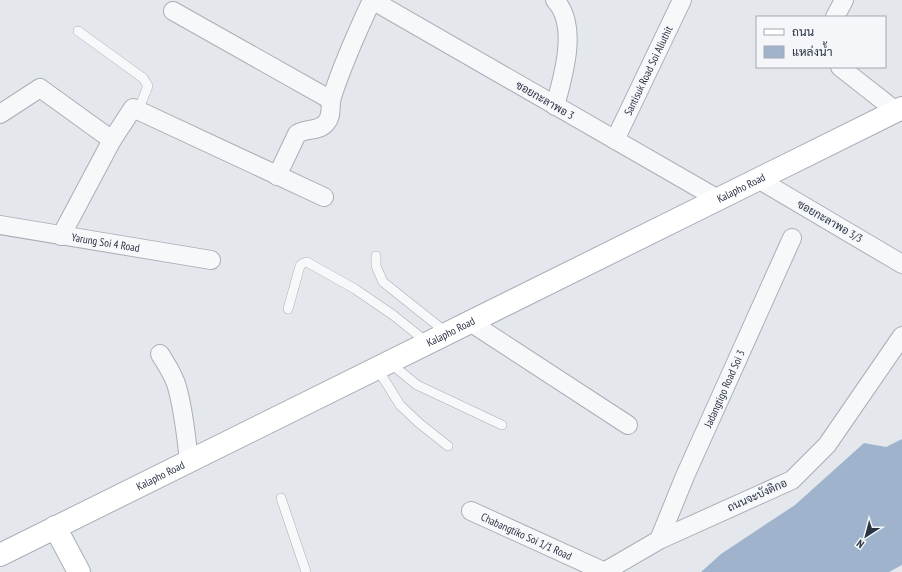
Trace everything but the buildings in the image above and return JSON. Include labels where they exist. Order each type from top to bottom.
[{"type":"street","points":[[277,176],[298,134],[305,131],[318,129],[325,124],[331,114],[331,100],[345,59],[372,0]]},
{"type":"street","name":"ซอยกะลาพอ 3","points":[[372,0],[718,199]]},
{"type":"street","points":[[555,0],[558,3],[565,20],[568,42],[565,69],[555,106]]},
{"type":"street","name":"Santisuk Road Soi Aliuthit","points":[[615,140],[682,0]]},
{"type":"street","points":[[836,16],[844,0]]},
{"type":"street","points":[[173,11],[331,100]]},
{"type":"street","points":[[841,68],[899,109]]},
{"type":"street","points":[[0,114],[40,88],[112,140]]},
{"type":"street","points":[[61,236],[112,140],[133,108],[324,197]]},
{"type":"street","name":"Kalapho Road","points":[[0,555],[899,109]]},
{"type":"street","name":"ซอยกะลาพอ 3/3","points":[[758,179],[902,264]]},
{"type":"street","name":"Yarung Soi 4 Road","points":[[0,225],[211,260]]},
{"type":"street","name":"Jadangtigo Road Soi 3","points":[[659,540],[685,476],[792,238]]},
{"type":"street","points":[[470,322],[628,425]]},
{"type":"street","name":"ถนนจะบังติกอ","points":[[604,572],[659,540],[792,480],[827,445],[902,336]]},
{"type":"street","points":[[160,354],[177,386],[182,408],[189,461]]},
{"type":"street","name":"Chabangtiko Soi 1/1 Road","points":[[471,511],[604,572]]},
{"type":"street","points":[[55,527],[79,572]]},
{"type":"lane","points":[[78,31],[144,78],[148,86],[138,111]]},
{"type":"lane","points":[[376,256],[376,266],[383,282],[447,333]]},
{"type":"lane","points":[[288,309],[300,266],[307,262],[355,289],[393,315],[428,343]]},
{"type":"lane","points":[[383,365],[416,385],[502,425]]},
{"type":"lane","points":[[383,365],[400,405],[419,424],[448,446]]},
{"type":"lane","points":[[281,498],[306,572]]},
{"type":"water","points":[[902,439],[902,565],[889,572],[701,572],[721,554],[795,505],[864,443],[886,447]]}]
